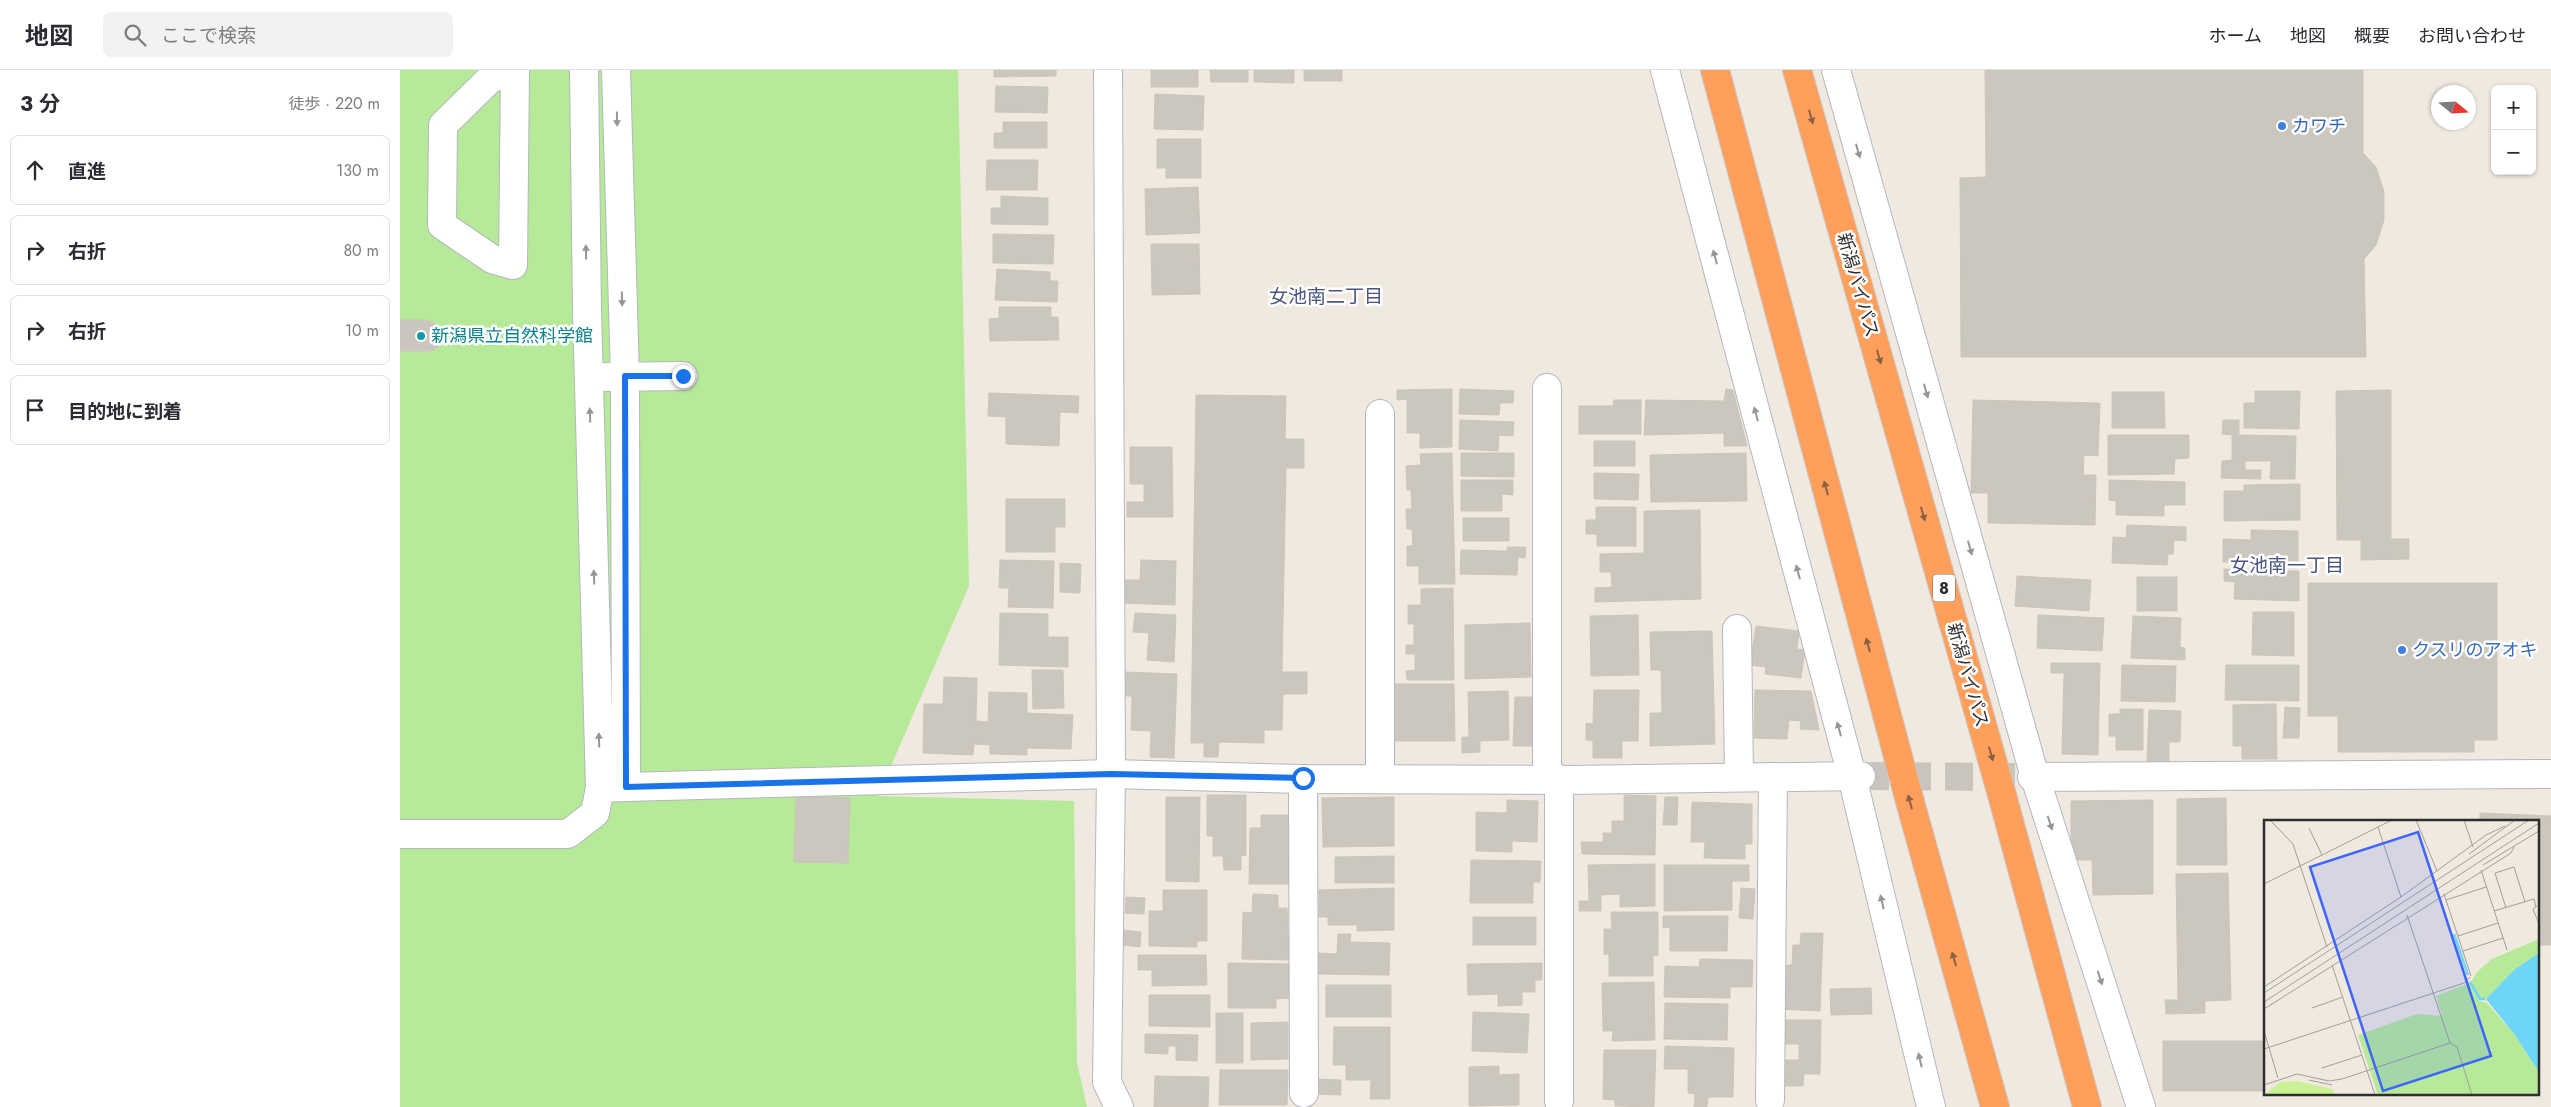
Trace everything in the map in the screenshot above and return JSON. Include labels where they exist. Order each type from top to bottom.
[{"type":"highway","points":[[1715,70],[1912,809],[1995,1107]]},
{"type":"highway","name":"新潟バイパス","points":[[1797,70],[2002,795],[2087,1107]]},
{"type":"highway","points":[[1965,997],[1987,1107]]},
{"type":"street","points":[[584,70],[589,377],[613,788]]},
{"type":"street","points":[[400,834],[568,834],[595,813],[613,788],[625,376],[616,70]]},
{"type":"street","points":[[1108,70],[1111,774],[1107,1082],[1119,1107]]},
{"type":"street","points":[[1666,70],[1856,776],[1931,1107]]},
{"type":"street","points":[[1836,70],[2033,777],[2141,1107]]},
{"type":"street","points":[[515,71],[515,135],[513,265],[492,259],[442,225],[443,125],[491,78],[515,71]]},
{"type":"street","points":[[589,377],[683,376]]},
{"type":"street","points":[[1548,388],[1559,1101]]},
{"type":"street","points":[[1380,414],[1380,778]]},
{"type":"street","points":[[1737,629],[1739,777]]},
{"type":"street","points":[[613,788],[1111,774],[1303,778],[1553,779],[1856,776]]},
{"type":"street","points":[[2033,777],[2551,774]]},
{"type":"street","points":[[1770,1100],[1773,777]]},
{"type":"street","points":[[1303,778],[1304,1093]]},
{"type":"green space","points":[[400,70],[958,70],[969,586],[878,796],[1074,801],[1077,1063],[1087,1107],[400,1107]]},
{"type":"building","points":[[994,70],[1056,70],[1056,76],[994,77]]},
{"type":"building","points":[[1151,70],[1198,70],[1198,87],[1151,87]]},
{"type":"building","points":[[1210,70],[1248,70],[1248,82],[1211,82]]},
{"type":"building","points":[[1254,70],[1294,70],[1294,83],[1254,82]]},
{"type":"building","points":[[1304,70],[1342,70],[1342,81],[1304,81]]},
{"type":"building","points":[[1985,70],[2363,70],[2363,153],[2376,167],[2384,192],[2384,220],[2376,245],[2364,259],[2366,357],[1961,357],[1960,178],[1986,177]]},
{"type":"building","points":[[996,86],[1048,87],[1047,113],[995,112]]},
{"type":"building","points":[[1155,94],[1204,96],[1203,130],[1154,129]]},
{"type":"building","points":[[1003,122],[1047,122],[1047,148],[994,148],[994,133],[1003,133]]},
{"type":"building","points":[[1157,139],[1201,139],[1201,178],[1166,178],[1166,168],[1157,168]]},
{"type":"building","points":[[987,160],[1038,160],[1037,190],[986,190]]},
{"type":"building","points":[[1198,187],[1200,233],[1146,235],[1145,189]]},
{"type":"building","points":[[1001,196],[1048,198],[1048,225],[991,224],[991,208],[1001,208]]},
{"type":"building","points":[[993,234],[1054,235],[1053,264],[993,263]]},
{"type":"building","points":[[1151,244],[1199,244],[1200,294],[1152,295]]},
{"type":"building","points":[[997,269],[1050,272],[1050,281],[1058,281],[1057,302],[995,300]]},
{"type":"building","points":[[999,307],[1051,307],[1051,317],[1058,317],[1059,340],[990,341],[989,319],[999,318]]},
{"type":"building","name":"新潟県立自然科学館","points":[[400,320],[426,320],[438,325],[442,333],[438,347],[432,351],[400,351]]},
{"type":"building","points":[[1452,389],[1452,447],[1420,448],[1420,433],[1407,433],[1407,399],[1397,400],[1397,390]]},
{"type":"building","points":[[1460,389],[1514,391],[1513,403],[1500,403],[1499,415],[1459,414]]},
{"type":"building","points":[[1726,389],[1733,390],[1747,446],[1724,446],[1724,433],[1644,435],[1646,400],[1724,401]]},
{"type":"building","points":[[2391,390],[2391,539],[2409,539],[2409,559],[2361,560],[2361,540],[2337,540],[2336,391]]},
{"type":"building","points":[[2255,391],[2300,391],[2299,429],[2244,428],[2244,403],[2255,403]]},
{"type":"building","points":[[2112,392],[2164,392],[2165,428],[2112,428]]},
{"type":"building","points":[[989,393],[1079,396],[1078,413],[1060,412],[1059,446],[1006,444],[1006,417],[988,416]]},
{"type":"building","points":[[1196,395],[1286,396],[1285,439],[1304,439],[1304,468],[1286,468],[1282,672],[1307,672],[1307,694],[1283,694],[1282,730],[1264,730],[1264,743],[1219,742],[1218,757],[1204,757],[1204,743],[1191,743]]},
{"type":"building","points":[[1614,400],[1641,400],[1641,434],[1579,434],[1579,406],[1613,406]]},
{"type":"building","points":[[1973,400],[2100,403],[2098,456],[2084,455],[2083,475],[2096,475],[2095,525],[1988,523],[1988,493],[1971,493]]},
{"type":"building","points":[[1460,420],[1514,422],[1513,436],[1499,435],[1498,451],[1459,449]]},
{"type":"building","points":[[2223,420],[2239,420],[2239,435],[2296,436],[2295,479],[2270,479],[2271,461],[2245,461],[2245,470],[2261,470],[2261,479],[2221,478],[2222,461],[2232,460],[2232,435],[2222,434]]},
{"type":"building","points":[[2108,435],[2189,435],[2189,458],[2175,459],[2174,474],[2108,475]]},
{"type":"building","points":[[1594,441],[1635,441],[1635,466],[1594,466]]},
{"type":"building","points":[[1130,447],[1172,447],[1173,517],[1127,517],[1127,502],[1144,502],[1144,484],[1130,484]]},
{"type":"building","points":[[1452,453],[1455,584],[1419,584],[1419,566],[1407,566],[1407,546],[1413,546],[1412,529],[1407,529],[1406,509],[1412,509],[1411,490],[1407,490],[1406,466],[1421,465],[1420,454]]},
{"type":"building","points":[[1461,453],[1514,453],[1514,477],[1461,476]]},
{"type":"building","points":[[1746,453],[1747,501],[1651,502],[1650,455]]},
{"type":"building","points":[[1594,473],[1639,474],[1638,500],[1594,499]]},
{"type":"building","points":[[1461,480],[1513,480],[1513,495],[1502,494],[1502,511],[1461,511]]},
{"type":"building","points":[[2109,480],[2185,482],[2185,505],[2164,505],[2164,516],[2116,515],[2116,501],[2109,500]]},
{"type":"building","points":[[2300,484],[2300,520],[2224,521],[2224,491],[2244,491],[2244,485]]},
{"type":"building","points":[[1006,499],[1065,499],[1065,527],[1055,527],[1055,552],[1006,552]]},
{"type":"building","points":[[1596,507],[1636,507],[1636,546],[1597,546],[1597,534],[1586,534],[1586,520],[1596,520]]},
{"type":"building","points":[[1700,510],[1701,599],[1595,602],[1595,588],[1612,587],[1611,572],[1600,572],[1600,554],[1644,553],[1644,511]]},
{"type":"building","points":[[1463,518],[1509,518],[1509,541],[1463,541]]},
{"type":"building","points":[[2127,525],[2186,527],[2186,541],[2174,540],[2173,554],[2168,554],[2167,565],[2112,563],[2113,537],[2126,538]]},
{"type":"building","points":[[2251,530],[2298,531],[2298,563],[2223,562],[2223,539],[2251,540]]},
{"type":"building","points":[[1507,547],[1526,547],[1525,558],[1518,557],[1517,575],[1460,574],[1461,550],[1507,551]]},
{"type":"building","points":[[1000,560],[1054,561],[1053,608],[1008,607],[1009,588],[999,588]]},
{"type":"building","points":[[1141,560],[1176,561],[1175,605],[1123,603],[1124,580],[1140,580]]},
{"type":"building","points":[[1060,563],[1081,564],[1080,593],[1060,592]]},
{"type":"building","points":[[2224,569],[2299,571],[2299,601],[2234,599],[2235,582],[2224,581]]},
{"type":"building","points":[[2017,576],[2091,580],[2089,611],[2015,606]]},
{"type":"building","points":[[2137,577],[2177,577],[2177,611],[2137,611]]},
{"type":"building","name":"クスリのアオキ","points":[[2308,583],[2497,583],[2497,740],[2474,740],[2474,752],[2338,752],[2338,716],[2308,716]]},
{"type":"building","points":[[1453,588],[1454,680],[1407,680],[1406,671],[1415,670],[1415,654],[1406,654],[1406,645],[1414,645],[1414,624],[1408,624],[1408,605],[1421,605],[1421,589]]},
{"type":"building","points":[[2253,612],[2294,612],[2294,656],[2252,655]]},
{"type":"building","points":[[1000,613],[1048,614],[1048,637],[1068,637],[1068,667],[999,665]]},
{"type":"building","points":[[1135,613],[1176,615],[1174,662],[1147,660],[1149,633],[1133,632]]},
{"type":"building","points":[[1638,615],[1639,675],[1591,676],[1590,616]]},
{"type":"building","points":[[2038,615],[2104,618],[2102,651],[2037,648]]},
{"type":"building","points":[[2133,616],[2181,618],[2180,647],[2185,648],[2185,660],[2131,658]]},
{"type":"building","points":[[1530,623],[1531,677],[1465,679],[1465,625]]},
{"type":"building","points":[[1756,626],[1799,631],[1797,649],[1805,650],[1801,678],[1765,674],[1766,667],[1750,665]]},
{"type":"building","points":[[1712,631],[1715,744],[1650,746],[1650,713],[1662,713],[1661,670],[1651,670],[1650,632]]},
{"type":"building","points":[[2051,663],[2100,663],[2098,755],[2062,754],[2064,673],[2051,673]]},
{"type":"building","points":[[2122,665],[2176,666],[2175,702],[2121,701]]},
{"type":"building","points":[[2226,665],[2299,665],[2299,701],[2225,700]]},
{"type":"building","points":[[1032,670],[1063,670],[1064,708],[1033,709]]},
{"type":"building","points":[[1125,672],[1177,674],[1174,758],[1150,757],[1151,731],[1131,730],[1132,696],[1124,696]]},
{"type":"building","points":[[944,677],[977,678],[976,721],[988,722],[989,692],[1027,693],[1027,713],[1073,715],[1071,749],[1027,748],[1027,755],[990,754],[990,745],[974,744],[973,755],[923,753],[924,704],[943,704]]},
{"type":"building","points":[[1392,684],[1454,684],[1455,741],[1392,741]]},
{"type":"building","points":[[1594,690],[1639,690],[1638,741],[1622,741],[1622,758],[1593,758],[1593,741],[1586,740],[1586,723],[1593,724]]},
{"type":"building","points":[[1755,690],[1811,691],[1819,730],[1800,729],[1801,721],[1789,720],[1787,739],[1754,738]]},
{"type":"building","points":[[1508,691],[1509,740],[1480,741],[1480,752],[1462,753],[1462,737],[1469,737],[1468,692]]},
{"type":"building","points":[[1515,697],[1542,697],[1541,746],[1513,746]]},
{"type":"building","points":[[2276,704],[2277,759],[2242,759],[2242,746],[2233,746],[2233,705]]},
{"type":"building","points":[[2285,707],[2300,708],[2299,738],[2283,738]]},
{"type":"building","points":[[2120,709],[2143,709],[2143,750],[2116,750],[2116,736],[2109,736],[2109,714],[2120,714]]},
{"type":"building","points":[[2149,710],[2181,711],[2180,742],[2169,742],[2169,762],[2147,761]]},
{"type":"building","points":[[1207,795],[1246,795],[1246,855],[1241,856],[1241,870],[1224,870],[1223,856],[1213,856],[1213,836],[1207,836]]},
{"type":"building","points":[[1624,795],[1656,796],[1655,855],[1582,854],[1581,842],[1603,842],[1603,833],[1612,833],[1612,821],[1624,821]]},
{"type":"building","points":[[796,797],[850,798],[848,863],[794,862]]},
{"type":"building","points":[[1166,797],[1200,797],[1199,882],[1166,881]]},
{"type":"building","points":[[1394,797],[1394,846],[1323,847],[1322,798]]},
{"type":"building","points":[[1665,797],[1678,797],[1677,825],[1663,825]]},
{"type":"building","points":[[2226,798],[2227,865],[2177,865],[2177,799]]},
{"type":"building","points":[[1507,800],[1538,801],[1537,842],[1512,841],[1512,852],[1476,851],[1476,812],[1507,813]]},
{"type":"building","points":[[2153,800],[2153,894],[2093,895],[2092,860],[2071,860],[2071,801]]},
{"type":"building","points":[[1692,802],[1752,804],[1752,844],[1745,844],[1745,859],[1704,858],[1705,842],[1691,842]]},
{"type":"building","points":[[2480,813],[2551,816],[2551,945],[2538,945],[2538,820],[2480,820]]},
{"type":"building","points":[[1261,815],[1291,815],[1290,884],[1249,884],[1250,828],[1261,828]]},
{"type":"building","points":[[1394,856],[1394,883],[1335,883],[1335,857]]},
{"type":"building","points":[[1471,860],[1541,861],[1540,882],[1533,882],[1533,903],[1470,903]]},
{"type":"building","points":[[1655,864],[1655,906],[1620,907],[1620,894],[1601,895],[1601,911],[1579,911],[1579,901],[1589,901],[1588,865]]},
{"type":"building","points":[[1664,865],[1749,865],[1749,881],[1732,881],[1732,910],[1664,911]]},
{"type":"building","points":[[2228,873],[2231,1000],[2205,1001],[2205,1013],[2166,1014],[2165,1000],[2178,1000],[2176,874]]},
{"type":"building","points":[[1394,888],[1394,930],[1357,931],[1357,925],[1328,925],[1328,917],[1319,917],[1319,890]]},
{"type":"building","points":[[1741,888],[1755,889],[1753,919],[1739,918]]},
{"type":"building","points":[[1163,890],[1207,890],[1207,941],[1197,941],[1197,947],[1149,946],[1149,911],[1163,911]]},
{"type":"building","points":[[1253,894],[1278,895],[1278,908],[1287,908],[1289,960],[1242,959],[1243,912],[1252,913]]},
{"type":"building","points":[[1126,897],[1145,898],[1144,914],[1125,913]]},
{"type":"building","points":[[1611,912],[1658,912],[1658,955],[1653,956],[1653,976],[1609,976],[1609,954],[1604,954],[1604,929],[1612,929]]},
{"type":"building","points":[[1663,916],[1728,916],[1727,951],[1670,951],[1670,927],[1663,928]]},
{"type":"building","points":[[1473,917],[1536,917],[1536,945],[1473,945]]},
{"type":"building","points":[[1123,930],[1141,932],[1140,947],[1122,945]]},
{"type":"building","points":[[1801,933],[1823,933],[1820,1011],[1779,1009],[1780,965],[1792,965],[1793,945],[1800,945]]},
{"type":"building","points":[[1338,934],[1351,934],[1350,942],[1390,943],[1389,975],[1317,974],[1317,953],[1337,954]]},
{"type":"building","points":[[1138,955],[1206,955],[1207,985],[1152,986],[1152,970],[1138,970]]},
{"type":"building","points":[[1700,959],[1753,960],[1752,987],[1730,987],[1730,998],[1664,997],[1665,966],[1699,967]]},
{"type":"building","points":[[1228,963],[1292,964],[1291,998],[1276,999],[1276,1008],[1228,1008]]},
{"type":"building","points":[[1542,963],[1542,980],[1535,980],[1535,992],[1522,992],[1522,1005],[1498,1006],[1498,994],[1468,995],[1467,964]]},
{"type":"building","points":[[1654,982],[1655,1040],[1612,1041],[1613,1031],[1603,1031],[1602,983]]},
{"type":"building","points":[[1326,985],[1391,985],[1391,1017],[1326,1017]]},
{"type":"building","points":[[1871,988],[1872,1014],[1831,1015],[1830,989]]},
{"type":"building","points":[[1149,995],[1210,995],[1210,1027],[1149,1026]]},
{"type":"building","points":[[1665,1003],[1728,1004],[1727,1040],[1664,1039]]},
{"type":"building","points":[[1473,1012],[1529,1014],[1527,1053],[1472,1051]]},
{"type":"building","points":[[1216,1013],[1243,1013],[1243,1063],[1216,1063]]},
{"type":"building","points":[[1783,1020],[1821,1020],[1820,1074],[1804,1074],[1803,1086],[1783,1086],[1783,1060],[1799,1060],[1799,1044],[1783,1044]]},
{"type":"building","points":[[1288,1022],[1288,1059],[1251,1060],[1251,1023]]},
{"type":"building","points":[[1334,1027],[1390,1027],[1390,1099],[1370,1099],[1371,1080],[1346,1080],[1346,1065],[1333,1065]]},
{"type":"building","points":[[1145,1034],[1198,1035],[1197,1061],[1176,1060],[1176,1046],[1168,1046],[1168,1054],[1145,1053]]},
{"type":"building","points":[[2163,1041],[2264,1041],[2264,1091],[2163,1091]]},
{"type":"building","points":[[1665,1046],[1734,1048],[1733,1097],[1708,1097],[1707,1107],[1694,1107],[1695,1094],[1688,1093],[1688,1069],[1664,1069]]},
{"type":"building","points":[[1604,1050],[1656,1050],[1654,1107],[1615,1106],[1615,1100],[1603,1099]]},
{"type":"building","points":[[1499,1066],[1499,1075],[1519,1074],[1519,1105],[1469,1106],[1469,1067]]},
{"type":"building","points":[[1220,1070],[1288,1070],[1287,1105],[1219,1105]]},
{"type":"building","points":[[1155,1076],[1209,1077],[1208,1107],[1154,1107]]},
{"type":"building","points":[[1315,1079],[1341,1080],[1341,1095],[1315,1094]]},
{"type":"tunnel","points":[[1861,776],[2032,777]]},
{"type":"place","name":"カワチ","points":[[2282,126]]},
{"type":"place","name":"新潟県立自然科学館","points":[[421,336]]},
{"type":"place","name":"クスリのアオキ","points":[[2402,650]]},
{"type":"district","name":"女池南二丁目","points":[[1326,296]]},
{"type":"district","name":"女池南一丁目","points":[[2287,565]]},
{"type":"route","points":[[683,376],[625,376],[626,787],[1111,774],[1303,778]]}]
